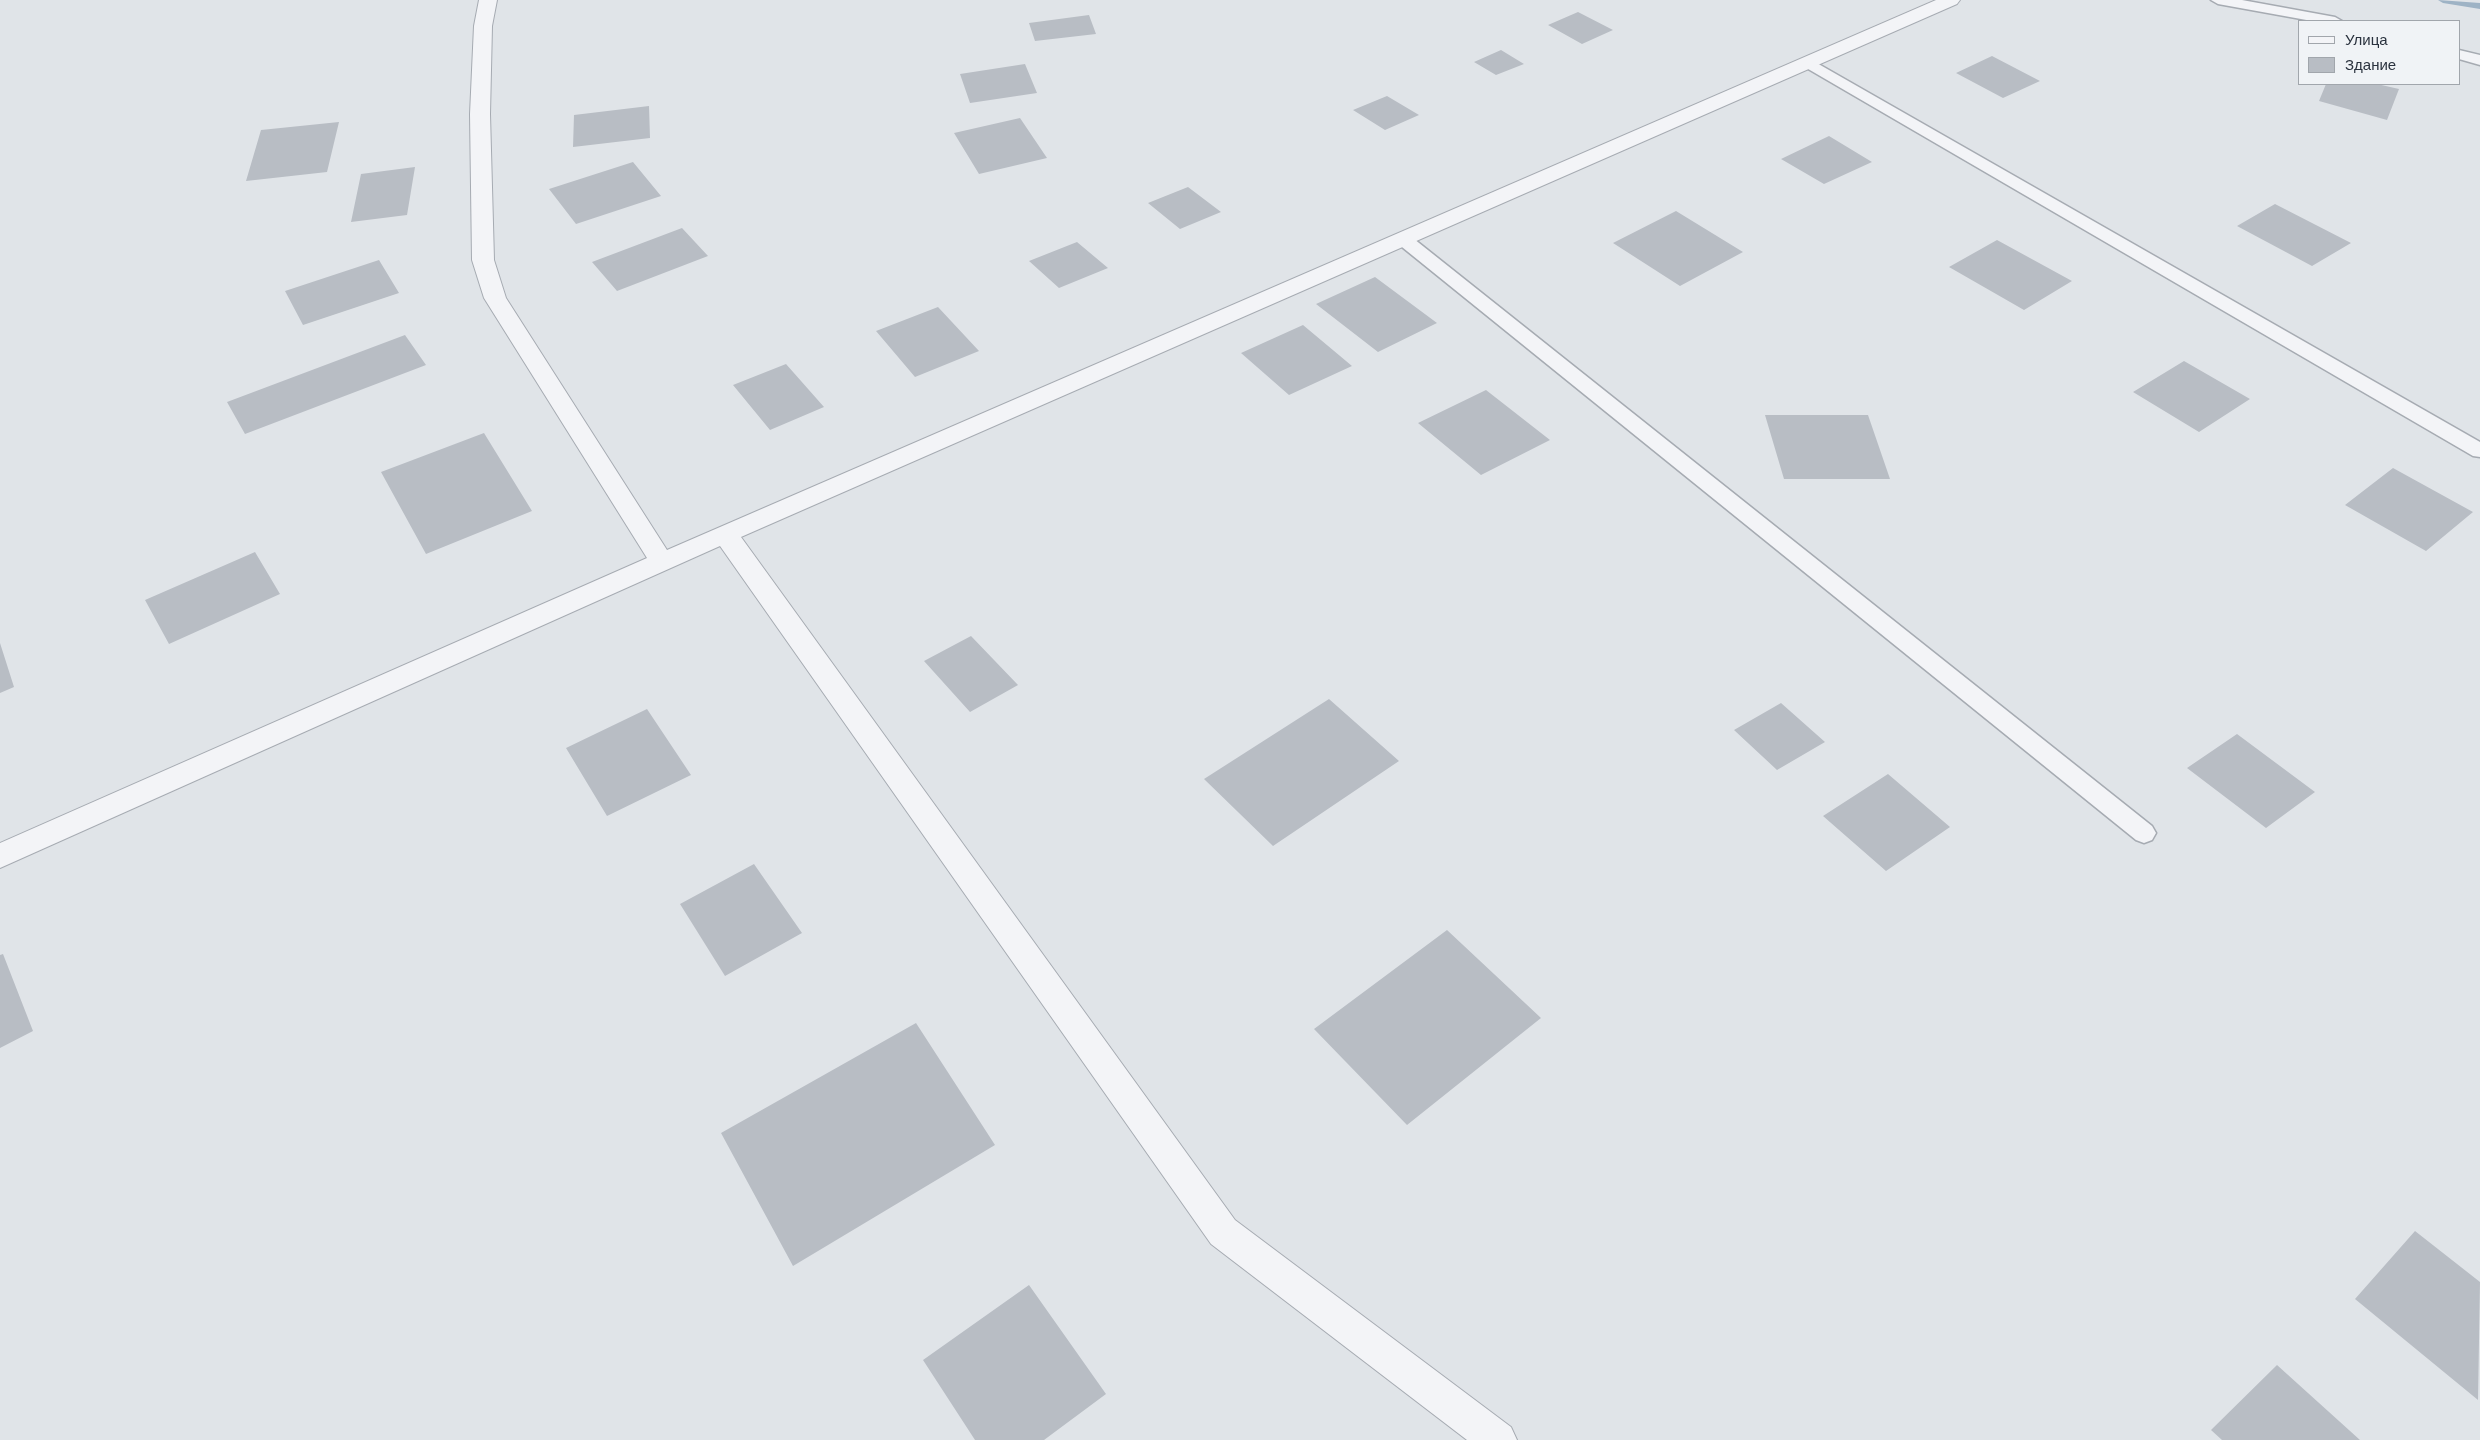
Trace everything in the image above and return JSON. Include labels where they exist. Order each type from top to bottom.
[{"type":"street","points":[[488,0],[483,26],[480,114],[483,260],[495,298],[662,562]]},
{"type":"street","points":[[0,856],[725,534],[1951,0]]},
{"type":"street","points":[[725,534],[1223,1232],[1498,1440]]},
{"type":"lane","points":[[2218,0],[2329,20]]},
{"type":"lane","points":[[2460,54],[2480,60]]},
{"type":"lane","points":[[1808,63],[2480,450]]},
{"type":"lane","points":[[1403,239],[2144,833]]},
{"type":"building","points":[[1578,12],[1613,30],[1582,44],[1548,25]]},
{"type":"building","points":[[1089,15],[1096,34],[1035,41],[1029,23]]},
{"type":"building","points":[[1501,50],[1524,64],[1496,75],[1474,62]]},
{"type":"building","points":[[1992,56],[2040,81],[2003,98],[1956,73]]},
{"type":"building","points":[[1025,64],[1037,93],[970,103],[960,74]]},
{"type":"building","points":[[2326,85],[2381,85],[2399,89],[2387,120],[2319,101]]},
{"type":"building","points":[[1387,96],[1419,115],[1385,130],[1353,110]]},
{"type":"building","points":[[649,106],[650,138],[573,147],[574,115]]},
{"type":"building","points":[[1020,118],[1047,158],[979,174],[954,133]]},
{"type":"building","points":[[339,122],[327,172],[246,181],[261,130]]},
{"type":"building","points":[[1829,136],[1872,162],[1824,184],[1781,159]]},
{"type":"building","points":[[633,162],[661,196],[576,224],[549,189]]},
{"type":"building","points":[[415,167],[407,215],[351,222],[361,174]]},
{"type":"building","points":[[1188,187],[1221,212],[1180,229],[1148,203]]},
{"type":"building","points":[[2275,204],[2351,243],[2312,266],[2237,226]]},
{"type":"building","points":[[1676,211],[1743,252],[1680,286],[1613,243]]},
{"type":"building","points":[[682,228],[708,256],[617,291],[592,262]]},
{"type":"building","points":[[1997,240],[2072,281],[2024,310],[1949,267]]},
{"type":"building","points":[[1077,242],[1108,268],[1059,288],[1029,261]]},
{"type":"building","points":[[379,260],[399,293],[303,325],[285,291]]},
{"type":"building","points":[[1375,277],[1437,323],[1378,352],[1316,304]]},
{"type":"building","points":[[938,307],[979,351],[915,377],[876,331]]},
{"type":"building","points":[[1303,325],[1352,366],[1289,395],[1241,353]]},
{"type":"building","points":[[405,335],[426,365],[245,434],[227,402]]},
{"type":"building","points":[[2184,361],[2250,399],[2199,432],[2133,392]]},
{"type":"building","points":[[786,364],[824,407],[770,430],[733,385]]},
{"type":"building","points":[[1486,390],[1550,440],[1481,475],[1418,423]]},
{"type":"building","points":[[1765,415],[1868,415],[1890,479],[1784,479]]},
{"type":"building","points":[[484,433],[532,511],[426,554],[381,472]]},
{"type":"building","points":[[2393,468],[2473,512],[2426,551],[2345,505]]},
{"type":"building","points":[[255,552],[280,594],[169,644],[145,600]]},
{"type":"building","points":[[971,636],[1018,685],[970,712],[924,661]]},
{"type":"building","points":[[0,643],[14,687],[0,693]]},
{"type":"building","points":[[1329,699],[1399,761],[1273,846],[1204,779]]},
{"type":"building","points":[[1781,703],[1825,742],[1777,770],[1734,730]]},
{"type":"building","points":[[647,709],[691,775],[607,816],[566,748]]},
{"type":"building","points":[[2237,734],[2315,792],[2266,828],[2187,768]]},
{"type":"building","points":[[1888,774],[1950,827],[1886,871],[1823,816]]},
{"type":"building","points":[[754,864],[802,933],[725,976],[680,904]]},
{"type":"building","points":[[1447,930],[1541,1018],[1407,1125],[1314,1029]]},
{"type":"building","points":[[3,954],[33,1031],[0,1048],[0,955]]},
{"type":"building","points":[[916,1023],[995,1145],[793,1266],[721,1133]]},
{"type":"building","points":[[2415,1231],[2480,1282],[2478,1400],[2355,1299]]},
{"type":"building","points":[[1029,1285],[1106,1394],[1044,1440],[975,1440],[923,1360]]},
{"type":"building","points":[[2277,1365],[2360,1440],[2222,1440],[2211,1430]]},
{"type":"waterway","points":[[2443,0],[2480,6]]}]
